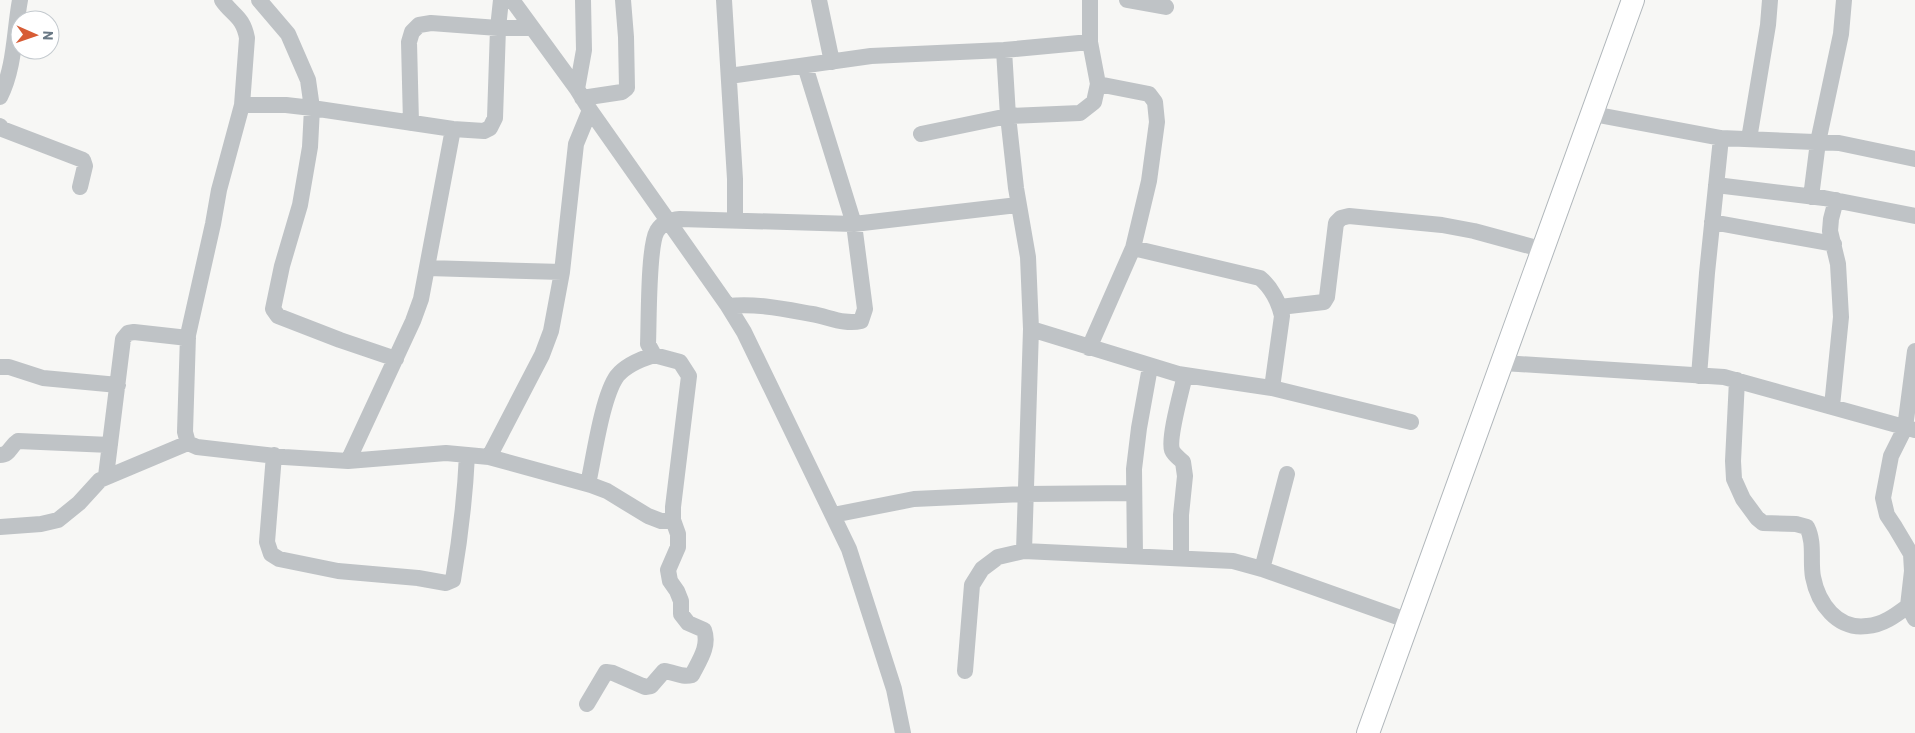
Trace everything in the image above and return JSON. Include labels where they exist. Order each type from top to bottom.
[{"type":"main road","points":[[1368,733],[1634,0]]},
{"type":"street","points":[[0,96],[12,64],[7,26],[20,0]]},
{"type":"street","points":[[188,443],[185,432],[188,338],[219,190],[242,105],[246,31],[240,18],[222,0]]},
{"type":"street","points":[[259,0],[288,34],[308,80],[312,108],[310,147],[300,205],[282,266],[273,309],[278,316],[396,359]]},
{"type":"street","points":[[242,105],[286,105],[453,129],[484,131],[490,128],[495,118],[500,0]]},
{"type":"street","points":[[512,0],[583,99],[666,221],[728,306],[753,350],[849,549],[894,689],[903,733]]},
{"type":"street","points":[[489,457],[542,355],[551,331],[562,272],[576,144],[583,99],[583,0]]},
{"type":"street","points":[[583,99],[622,92],[627,88],[623,0]]},
{"type":"street","points":[[724,0],[736,179],[735,219]]},
{"type":"street","points":[[819,0],[832,62]]},
{"type":"street","points":[[921,134],[1008,116],[1080,113],[1094,102],[1098,84],[1090,42],[1090,0]]},
{"type":"street","points":[[1127,0],[1166,7]]},
{"type":"street","points":[[1749,139],[1768,25],[1770,0]]},
{"type":"street","points":[[1811,197],[1818,142],[1841,34],[1844,0]]},
{"type":"street","points":[[412,123],[409,42],[412,32],[419,25],[431,23],[498,28],[532,28]]},
{"type":"street","points":[[729,76],[871,56],[1004,50],[1090,42]]},
{"type":"street","points":[[1004,50],[1008,116],[1018,205],[1028,257],[1030,329],[1024,551]]},
{"type":"street","points":[[728,306],[750,304],[813,314],[851,323],[861,321],[865,309],[854,224],[805,66]]},
{"type":"street","points":[[1089,348],[1133,248],[1149,181],[1157,122],[1155,102],[1149,94],[1098,84]]},
{"type":"street","points":[[1592,114],[1721,138],[1839,143],[1915,159]]},
{"type":"street","points":[[0,126],[2,129],[83,160],[85,166],[80,187]]},
{"type":"street","points":[[348,461],[396,359],[421,299],[453,129]]},
{"type":"street","points":[[1699,376],[1721,138]]},
{"type":"street","points":[[1716,185],[1836,200],[1915,216]]},
{"type":"street","points":[[1832,406],[1841,318],[1839,274],[1830,231],[1836,200]]},
{"type":"street","points":[[654,354],[648,344],[652,248],[657,230],[666,221],[680,218],[854,224],[1018,205]]},
{"type":"street","points":[[1280,307],[1324,302],[1327,297],[1336,223],[1341,218],[1349,216],[1442,225],[1474,231],[1544,250]]},
{"type":"street","points":[[1712,222],[1834,244]]},
{"type":"street","points":[[1133,248],[1260,278],[1266,283],[1280,307],[1282,316],[1272,388]]},
{"type":"street","points":[[428,268],[562,272]]},
{"type":"street","points":[[1030,329],[1150,367],[1186,375],[1272,388],[1411,422]]},
{"type":"street","points":[[106,476],[123,339],[128,333],[134,332],[188,338]]},
{"type":"street","points":[[1737,380],[1733,461],[1734,479],[1743,499],[1763,523],[1796,524],[1807,528],[1811,536],[1813,576],[1822,604],[1838,620],[1854,626],[1868,626],[1912,613],[1910,554],[1896,527],[1886,515],[1883,498],[1891,456],[1910,429],[1915,351]]},
{"type":"street","points":[[587,704],[606,672],[613,673],[645,687],[651,686],[664,670],[685,677],[692,676],[703,654],[706,637],[704,630],[688,623],[681,614],[681,601],[670,581],[668,570],[678,547],[678,534],[673,520],[673,507],[689,376],[680,362],[654,354],[637,361],[618,375],[608,391],[588,484]]},
{"type":"street","points":[[1503,363],[1724,377],[1910,429]]},
{"type":"street","points":[[0,367],[9,367],[43,378],[118,385]]},
{"type":"street","points":[[1135,555],[1134,493],[1139,428],[1150,367]]},
{"type":"street","points":[[1180,557],[1183,462],[1171,449],[1172,434],[1186,375]]},
{"type":"street","points":[[0,455],[5,455],[10,451],[13,444],[18,441],[110,445]]},
{"type":"street","points":[[0,527],[41,524],[58,520],[80,503],[100,480],[106,476],[188,443],[198,447],[274,456],[348,461],[446,453],[489,457],[588,484],[607,491],[648,516],[661,521],[673,520]]},
{"type":"street","points":[[274,456],[267,542],[271,554],[279,559],[338,571],[418,578],[446,583],[452,580],[455,565],[465,489],[467,455]]},
{"type":"street","points":[[1262,569],[1287,474]]},
{"type":"street","points":[[833,515],[914,499],[1025,494],[1134,493]]},
{"type":"street","points":[[964,671],[972,585],[982,569],[998,557],[1024,551],[1233,561],[1262,569],[1409,621]]}]
